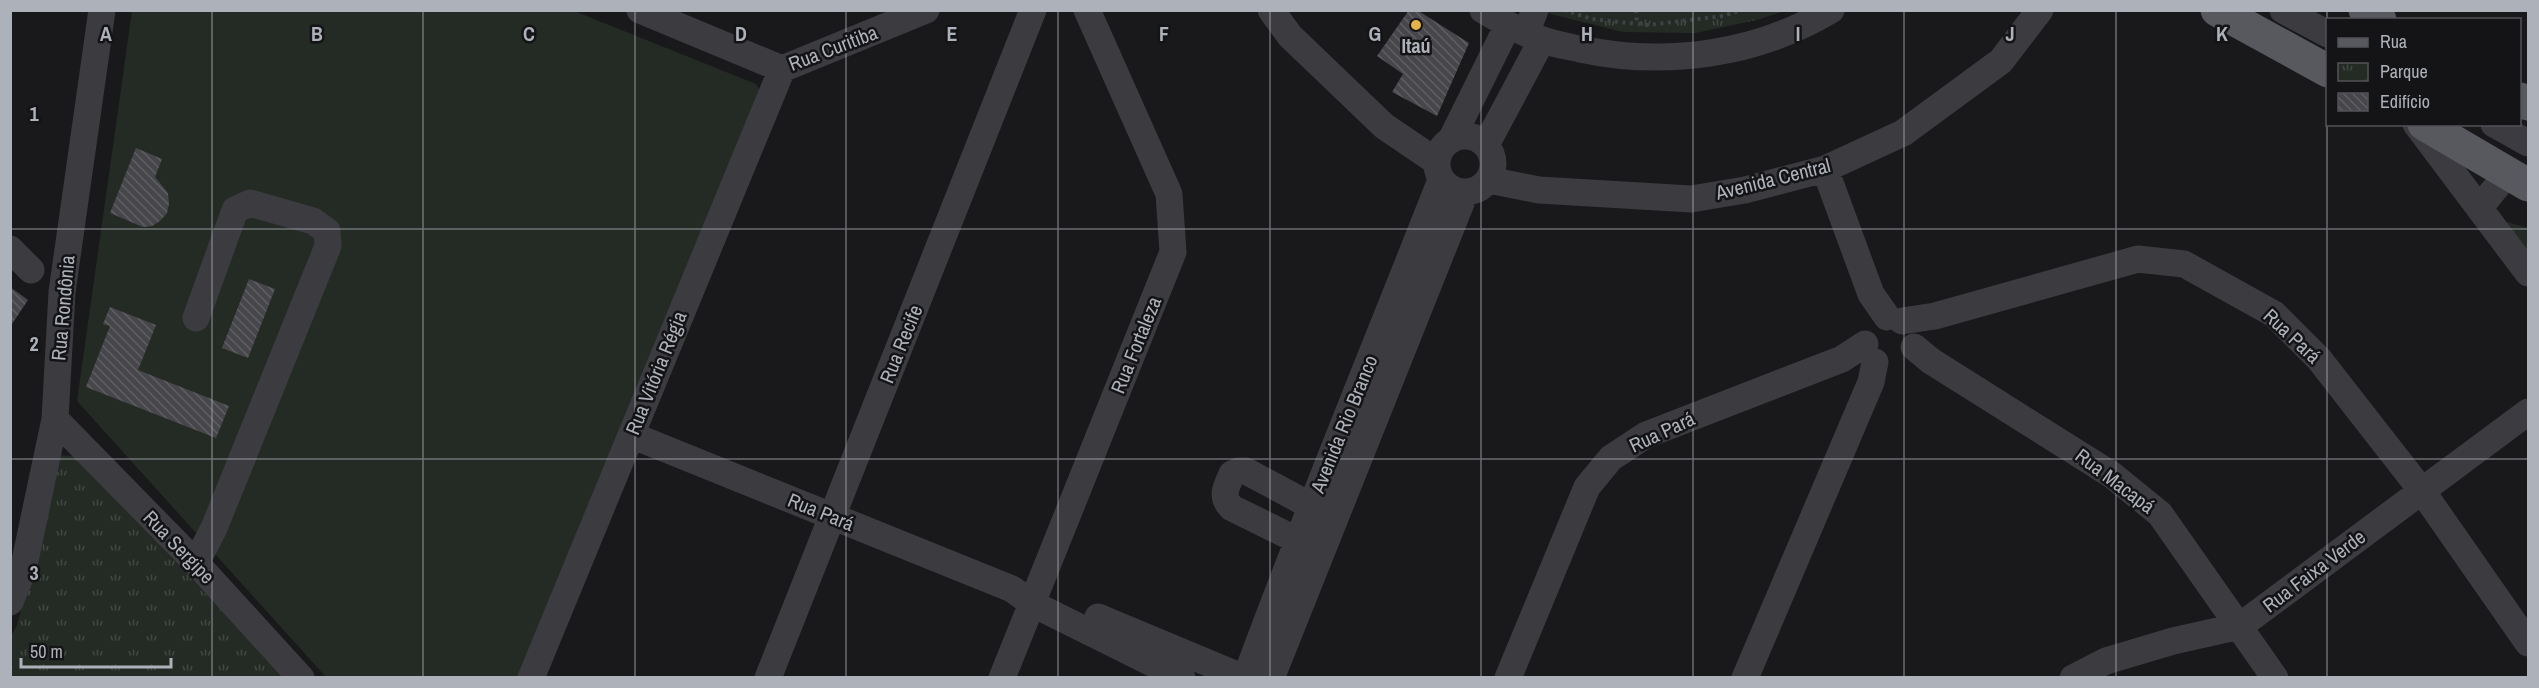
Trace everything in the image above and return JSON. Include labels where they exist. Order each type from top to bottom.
[{"type":"main road","points":[[2217,10],[2326,70]]},
{"type":"main road","points":[[2427,126],[2518,179]]},
{"type":"street","name":"Rua Rondônia","points":[[10,602],[22,570],[55,419],[62,292],[102,10]]},
{"type":"street","name":"Rua Curitiba","points":[[640,10],[782,69],[926,10]]},
{"type":"street","name":"Rua Recife","points":[[768,678],[1033,10]]},
{"type":"street","name":"Rua Fortaleza","points":[[1002,678],[1028,594],[1173,252],[1169,194],[1087,10]]},
{"type":"street","points":[[1271,10],[1290,36],[1384,126],[1439,171]]},
{"type":"street","points":[[1483,10],[1610,55],[1673,59],[1728,50],[1764,41],[1810,23],[1831,10]]},
{"type":"street","name":"Avenida Central","points":[[1489,180],[1539,190],[1691,199],[1745,190],[1825,169],[1912,127],[2001,61],[2040,10]]},
{"type":"street","points":[[2283,10],[2326,33]]},
{"type":"street","points":[[1451,140],[1470,137],[1486,145],[1493,162],[1489,180],[1482,187],[1465,193],[1446,186],[1439,171],[1439,153],[1451,140],[1528,27]]},
{"type":"street","points":[[1486,145],[1528,27]]},
{"type":"street","name":"Rua Vitória Régia","points":[[531,678],[782,69]]},
{"type":"street","points":[[2418,126],[2529,273]]},
{"type":"street","points":[[2498,126],[2529,143]]},
{"type":"street","name":"Rua Macapá","points":[[1825,169],[1891,347],[2112,475],[2160,514],[2275,678]]},
{"type":"street","name":"Avenida Rio Branco","points":[[1253,675],[1297,540],[1439,171]]},
{"type":"street","points":[[2480,207],[2518,179]]},
{"type":"street","name":"Avenida Rio Branco","points":[[1253,675],[1465,193]]},
{"type":"street","points":[[196,318],[235,210],[250,203],[314,221],[327,231],[328,246],[214,528],[196,563]]},
{"type":"street","points":[[10,249],[31,270]]},
{"type":"street","name":"Rua Pará","points":[[1508,678],[1587,487],[1611,458],[1646,435],[1842,359],[1891,347],[1935,316],[2138,259],[2184,264],[2274,314],[2319,359],[2422,491],[2529,643]]},
{"type":"street","points":[[1745,678],[1891,347]]},
{"type":"street","name":"Rua Faixa Verde","points":[[2073,678],[2106,661],[2173,641],[2240,626],[2529,412]]},
{"type":"street","name":"Rua Sergipe","points":[[55,419],[196,563],[300,678]]},
{"type":"street","name":"Rua Pará","points":[[631,435],[1028,594],[1193,672],[1253,675]]},
{"type":"street","points":[[1297,540],[1232,508],[1226,503],[1224,493],[1232,474],[1246,471],[1311,506]]},
{"type":"path","points":[[1564,10],[1592,20],[1648,25],[1723,16],[1741,10]]},
{"type":"path","points":[[1636,10],[1637,24]]},
{"type":"green space","points":[[132,11],[574,11],[756,84],[761,93],[519,677],[326,677],[77,401]]},
{"type":"green space","points":[[1539,11],[1784,11],[1757,20],[1695,33],[1623,32]]},
{"type":"green space","points":[[2492,218],[2528,228],[2528,266]]},
{"type":"green space","points":[[54,455],[73,456],[283,677],[11,677],[10,638],[17,625],[41,538]]},
{"type":"building","points":[[1409,10],[1417,10],[1469,43],[1437,116],[1392,92],[1403,74],[1377,56]]},
{"type":"building","points":[[136,148],[162,159],[155,177],[168,193],[169,204],[167,213],[152,226],[143,227],[110,213]]},
{"type":"building","points":[[249,279],[275,289],[248,358],[222,348]]},
{"type":"building","points":[[10,287],[28,300],[10,327]]},
{"type":"building","points":[[110,307],[156,325],[138,370],[229,406],[216,438],[86,387],[110,326],[103,324]]},
{"type":"place","name":"Itaú","points":[[1416,25]]}]
